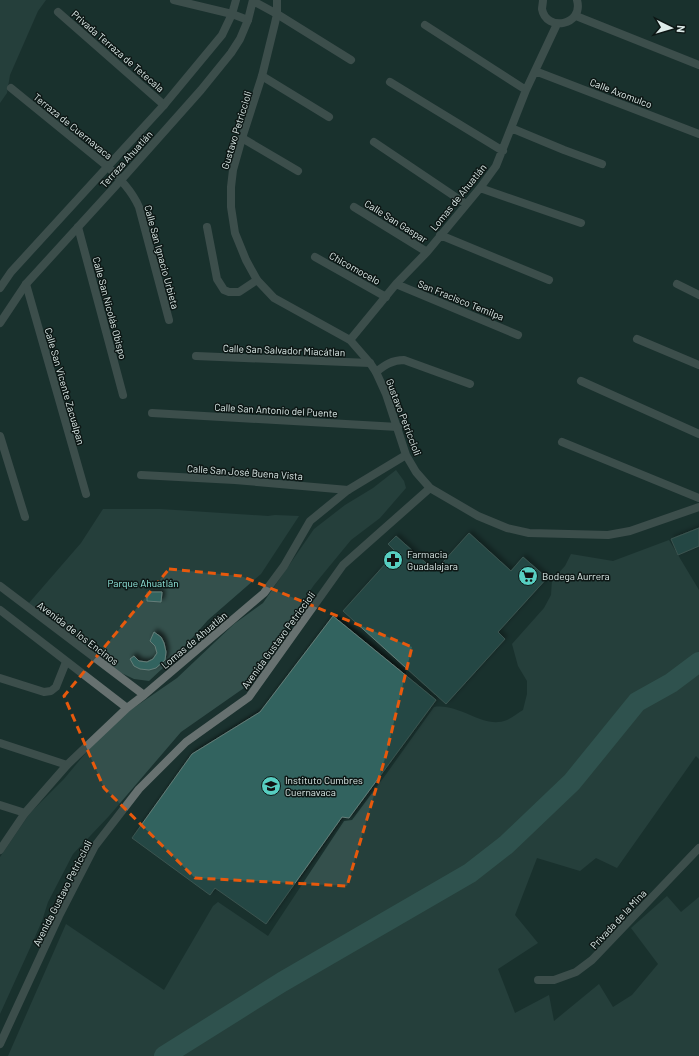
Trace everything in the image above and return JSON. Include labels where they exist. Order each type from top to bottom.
[{"type":"street","points":[[174,0],[232,14],[248,20]]},
{"type":"street","name":"Terraza Ahuatlán","points":[[0,288],[11,272],[164,105],[222,35],[232,14],[236,0]]},
{"type":"street","points":[[253,0],[351,60]]},
{"type":"street","name":"Terraza Ahuatlán","points":[[0,323],[26,284],[201,90],[231,53],[240,40],[248,20],[253,0]]},
{"type":"street","name":"Gustavo Petriccioli","points":[[277,0],[277,14],[262,76],[233,170],[230,206],[235,233],[246,260],[257,280],[274,298],[350,340],[370,363],[376,372],[386,394],[406,455],[416,472],[430,488]]},
{"type":"street","points":[[543,0],[542,9],[547,19],[557,24],[568,23],[576,16],[579,6],[577,0]]},
{"type":"street","name":"Privada Terraza de Tetecala","points":[[58,12],[164,105]]},
{"type":"street","points":[[576,16],[699,65]]},
{"type":"street","name":"Lomas de Ahuatlán","points":[[350,340],[396,284],[427,252],[480,188],[496,166],[526,90],[557,24]]},
{"type":"street","points":[[425,25],[526,90]]},
{"type":"street","name":"Calle Axomulco","points":[[535,71],[699,134]]},
{"type":"street","points":[[262,76],[329,117]]},
{"type":"street","points":[[390,82],[503,150]]},
{"type":"street","name":"Terraza de Cuernavaca","points":[[11,88],[108,167],[121,180]]},
{"type":"street","points":[[511,128],[602,164]]},
{"type":"street","points":[[242,138],[298,171]]},
{"type":"street","points":[[374,142],[466,204]]},
{"type":"street","name":"Calle San Ignacio Urbieta","points":[[121,180],[139,207],[169,320]]},
{"type":"street","points":[[480,188],[581,223]]},
{"type":"street","name":"Calle San Gaspar","points":[[354,207],[427,252]]},
{"type":"street","name":"Calle San Nicolás Obispo","points":[[78,227],[123,395]]},
{"type":"street","points":[[207,227],[217,279],[224,290],[228,292],[239,292],[257,280]]},
{"type":"street","points":[[440,235],[549,280]]},
{"type":"street","name":"Chicomocelo","points":[[315,257],[386,297]]},
{"type":"street","name":"Calle San Vicente Zacualpan","points":[[26,284],[86,494]]},
{"type":"street","name":"San Fracisco Temilpa","points":[[396,284],[518,334]]},
{"type":"street","points":[[678,284],[699,294]]},
{"type":"street","points":[[637,339],[699,365]]},
{"type":"street","name":"Calle San Salvador Miacátlan","points":[[196,356],[370,363]]},
{"type":"street","points":[[376,372],[391,362],[404,360],[470,384]]},
{"type":"street","points":[[581,381],[699,434]]},
{"type":"street","name":"Calle San Antonio del Puente","points":[[152,413],[398,428]]},
{"type":"street","points":[[0,436],[24,517]]},
{"type":"street","points":[[562,442],[699,498]]},
{"type":"street","name":"Lomas de Ahuatlán","points":[[0,850],[25,813],[67,765],[127,708],[144,696],[264,593],[284,566],[310,521],[348,490],[406,455]]},
{"type":"street","name":"Calle San José Buena Vista","points":[[141,474],[235,480],[348,490]]},
{"type":"street","points":[[430,488],[478,516],[507,528],[529,533],[608,535],[630,531],[699,507]]},
{"type":"street","name":"Avenida Gustavo Petriccioli","points":[[0,1044],[59,916],[96,846],[139,789],[186,742],[249,697],[343,565],[430,488]]},
{"type":"street","name":"Avenida de los Encinos","points":[[0,586],[144,696]]},
{"type":"street","points":[[0,610],[127,708]]},
{"type":"street","points":[[0,678],[44,692],[51,691],[56,687],[66,662]]},
{"type":"street","points":[[0,743],[67,765]]},
{"type":"street","points":[[0,805],[25,813]]},
{"type":"street","name":"Privada de la Mina","points":[[538,980],[554,980],[576,972],[592,960],[699,848]]},
{"type":"highlighted area","points":[[169,569],[241,576],[412,647],[386,755],[347,886],[195,878],[104,788],[64,696]]},
{"type":"green space","points":[[0,0],[46,0],[38,11],[10,75],[7,93],[0,103]]},
{"type":"green space","points":[[396,470],[404,481],[406,488],[380,518],[351,540],[314,585],[244,688],[181,732],[109,816],[73,854],[48,902],[42,921],[0,1014],[0,857],[30,813],[64,779],[94,743],[116,720],[177,678],[234,624],[263,603],[314,529],[345,505],[373,488]]},
{"type":"green space","name":"Parque Ahuatlán","points":[[103,509],[160,509],[268,516],[299,516],[261,574],[208,620],[179,653],[149,681],[134,679],[115,670],[29,603],[81,543]]},
{"type":"green space","points":[[669,540],[699,590],[699,759],[696,756],[617,868],[596,858],[580,871],[537,858],[515,915],[538,943],[498,969],[515,1013],[549,995],[554,1021],[599,984],[613,1007],[632,995],[658,964],[631,928],[667,896],[681,912],[699,897],[699,1056],[8,1056],[66,924],[164,990],[213,906],[218,902],[268,936],[344,821],[352,820],[434,707],[453,709],[489,722],[507,720],[523,710],[527,694],[527,681],[518,666],[512,644],[544,608],[551,595],[552,580],[565,566],[571,554],[613,561]]},
{"type":"building","points":[[699,528],[699,546],[678,555],[671,539]]},
{"type":"building","points":[[469,533],[511,571],[523,557],[547,578],[498,632],[505,639],[446,704],[343,611],[396,552],[388,544],[396,536],[435,571]]},
{"type":"building","points":[[147,592],[162,592],[161,602],[147,601]]},
{"type":"building","name":"Instituto Cumbres Cuernavaca","points":[[333,616],[436,700],[349,818],[342,817],[266,924],[215,888],[210,895],[132,838],[192,754],[260,712]]},
{"type":"building","points":[[154,632],[161,637],[164,643],[166,652],[165,660],[156,668],[149,670],[140,669],[134,666],[130,659],[134,656],[139,661],[147,662],[153,659],[157,653],[155,646],[150,641]]},
{"type":"waterway","points":[[164,1056],[282,982],[470,873],[506,845],[572,782],[637,702],[671,683],[699,662]]},
{"type":"place","name":"Farmacia Guadalajara","points":[[393,560]]},
{"type":"place","name":"Bodega Aurrera","points":[[528,576]]},
{"type":"place","name":"Instituto Cumbres Cuernavaca","points":[[271,786]]}]
